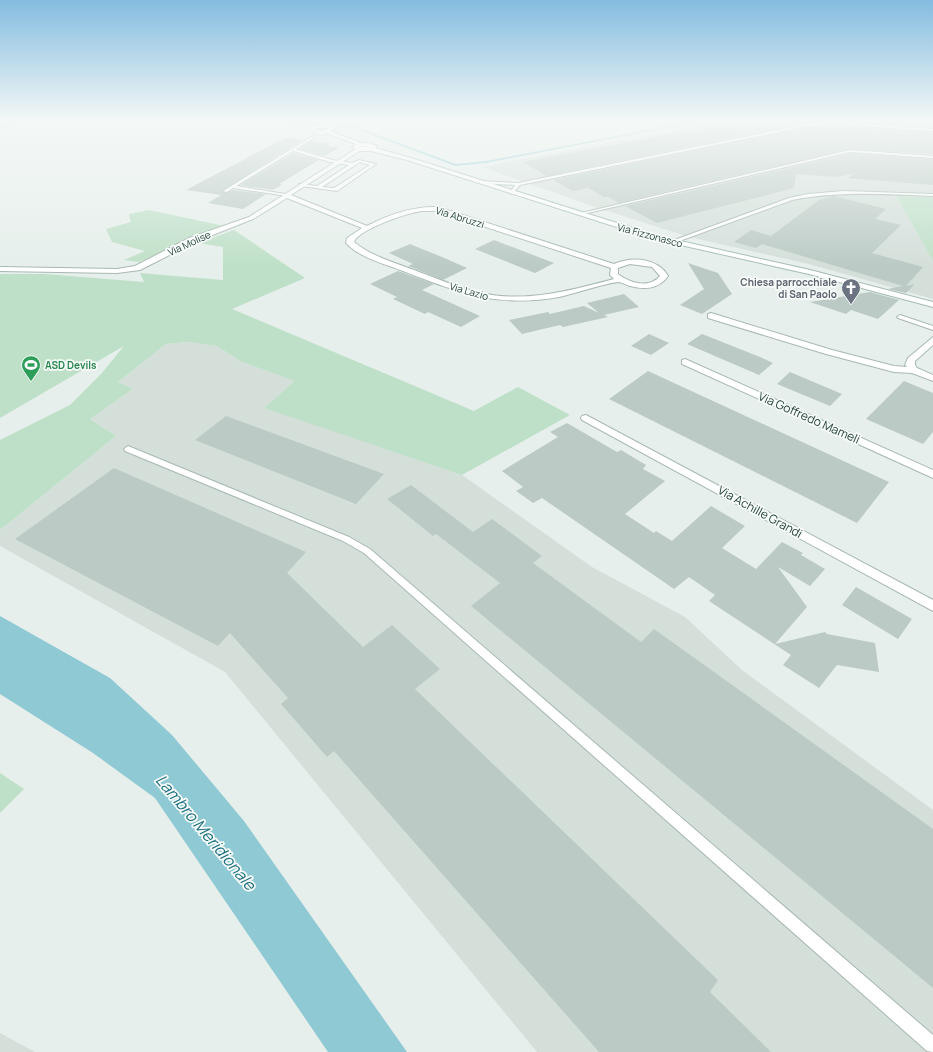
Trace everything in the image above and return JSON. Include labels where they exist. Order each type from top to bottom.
[{"type":"street","name":"Via Molise","points":[[0,269],[117,270],[137,268],[198,238],[251,218],[325,169]]},
{"type":"street","name":"Via Fizzonasco","points":[[436,169],[672,242],[810,272],[933,305]]},
{"type":"street","points":[[285,195],[368,228]]},
{"type":"street","name":"Via Abruzzi","points":[[368,228],[411,210],[438,209],[615,267]]},
{"type":"street","name":"Via Lazio","points":[[368,228],[355,234],[350,240],[350,243],[354,247],[456,288],[478,295],[504,298],[542,297],[619,280]]},
{"type":"street","points":[[630,262],[649,264],[663,272],[664,276],[662,280],[656,284],[647,285],[637,285],[619,280],[614,275],[613,271],[615,267],[630,262]]},
{"type":"street","points":[[711,316],[894,369],[914,370],[933,378]]},
{"type":"street","points":[[914,370],[910,365],[911,360],[933,340]]},
{"type":"street","name":"Via Goffredo Mameli","points":[[685,362],[933,474]]},
{"type":"street","name":"Via Achille Grandi","points":[[586,418],[933,606]]},
{"type":"lane","points":[[225,191],[262,169]]},
{"type":"lane","points":[[320,188],[348,169]]},
{"type":"lane","points":[[301,185],[335,190],[366,169]]},
{"type":"lane","points":[[478,182],[518,184],[591,169]]},
{"type":"lane","points":[[579,214],[772,169]]},
{"type":"lane","points":[[512,193],[518,184]]},
{"type":"lane","points":[[233,187],[285,195]]},
{"type":"lane","points":[[672,242],[791,199],[810,194],[828,192],[933,195]]},
{"type":"lane","points":[[900,317],[933,328]]},
{"type":"lane","points":[[128,449],[346,539],[367,551],[933,1045]]},
{"type":"shaded area","points":[[488,169],[933,169],[933,197],[896,196],[933,261],[933,299],[809,264],[689,237],[592,206]]},
{"type":"shaded area","points":[[189,342],[217,346],[242,362],[296,381],[265,407],[462,475],[592,567],[685,617],[742,670],[933,810],[933,1052],[537,1052],[225,672],[0,546],[0,530],[116,436],[90,419],[133,389],[118,382],[166,344]]},
{"type":"shaded area","points":[[0,1033],[35,1052],[0,1052]]},
{"type":"green space","points":[[896,196],[933,197],[933,261]]},
{"type":"green space","points":[[149,210],[224,226],[139,262],[124,260],[145,251],[112,242],[106,229],[131,222],[129,214]]},
{"type":"green space","points":[[234,230],[305,278],[232,309],[474,411],[518,387],[570,415],[462,475],[264,408],[295,381],[242,362],[217,346],[189,342],[166,344],[118,382],[133,389],[90,419],[116,436],[0,530],[0,440],[70,405],[101,374],[124,346],[0,418],[0,274],[45,274],[144,282],[140,273],[223,280],[223,247],[198,243]]},
{"type":"green space","points":[[0,773],[24,789],[0,813]]},
{"type":"water","name":"Lambro Meridionale","points":[[0,616],[110,678],[172,735],[244,821],[407,1052],[328,1052],[155,798],[93,753],[0,694]]},
{"type":"building","points":[[226,169],[257,169],[222,191],[227,193],[233,190],[266,194],[243,209],[208,203],[221,195],[186,190]]},
{"type":"building","points":[[266,169],[304,169],[279,184],[282,185],[273,190],[240,185]]},
{"type":"building","points":[[535,169],[580,169],[546,176]]},
{"type":"building","points":[[605,169],[764,169],[619,203],[588,188],[573,191],[553,180]]},
{"type":"building","points":[[785,169],[933,169],[933,185],[848,178],[855,173],[837,177],[796,174],[794,188],[657,223],[625,206]]},
{"type":"building","points":[[834,196],[886,209],[875,219],[901,225],[872,253],[923,267],[906,286],[915,284],[906,293],[888,289],[903,286],[762,244],[756,248],[734,242],[751,230],[771,236],[819,200]]},
{"type":"building","points":[[494,240],[554,263],[535,273],[475,249]]},
{"type":"building","points":[[410,244],[467,268],[443,280],[408,266],[413,264],[389,253]]},
{"type":"building","points":[[688,263],[718,273],[732,294],[702,314],[680,305],[704,289]]},
{"type":"building","points":[[398,271],[434,284],[422,290],[480,316],[461,327],[428,312],[425,314],[393,299],[397,297],[370,284]]},
{"type":"building","name":"Chiesa parrocchiale di San Paolo","points":[[870,292],[899,300],[878,319],[851,310],[846,314],[810,302]]},
{"type":"building","points":[[624,294],[639,307],[604,315],[608,317],[563,327],[560,325],[522,334],[509,320],[548,312],[550,314],[584,306],[599,313],[587,303]]},
{"type":"building","points":[[649,334],[669,343],[651,355],[631,346]]},
{"type":"building","points":[[702,334],[773,363],[759,375],[687,344]]},
{"type":"building","points":[[648,371],[889,482],[857,523],[609,399]]},
{"type":"building","points":[[790,372],[842,394],[830,406],[777,384]]},
{"type":"building","points":[[904,381],[933,393],[933,432],[923,444],[866,419]]},
{"type":"building","points":[[226,416],[384,474],[356,504],[195,440]]},
{"type":"building","points":[[567,423],[617,452],[621,450],[646,465],[643,469],[665,481],[625,514],[654,533],[656,531],[672,541],[711,506],[745,526],[722,548],[756,569],[782,542],[803,553],[801,555],[825,569],[810,586],[778,567],[807,607],[775,644],[825,632],[827,634],[875,643],[879,672],[837,665],[819,688],[783,665],[791,655],[709,601],[715,595],[689,577],[674,589],[542,498],[533,503],[516,491],[523,487],[502,471],[558,437],[550,432]]},
{"type":"building","points":[[114,468],[306,552],[287,573],[363,647],[392,625],[440,669],[415,689],[718,980],[710,992],[771,1052],[599,1052],[334,751],[327,757],[281,704],[288,698],[230,633],[218,646],[15,539]]},
{"type":"building","points":[[411,485],[473,532],[492,519],[542,556],[533,563],[641,642],[654,629],[933,829],[933,988],[471,606],[500,583],[436,534],[433,536],[387,499]]},
{"type":"building","points":[[856,587],[912,619],[898,639],[842,605]]},
{"type":"place","name":"Chiesa parrocchiale di San Paolo","points":[[851,305]]},
{"type":"place","name":"ASD Devils","points":[[31,382]]}]
